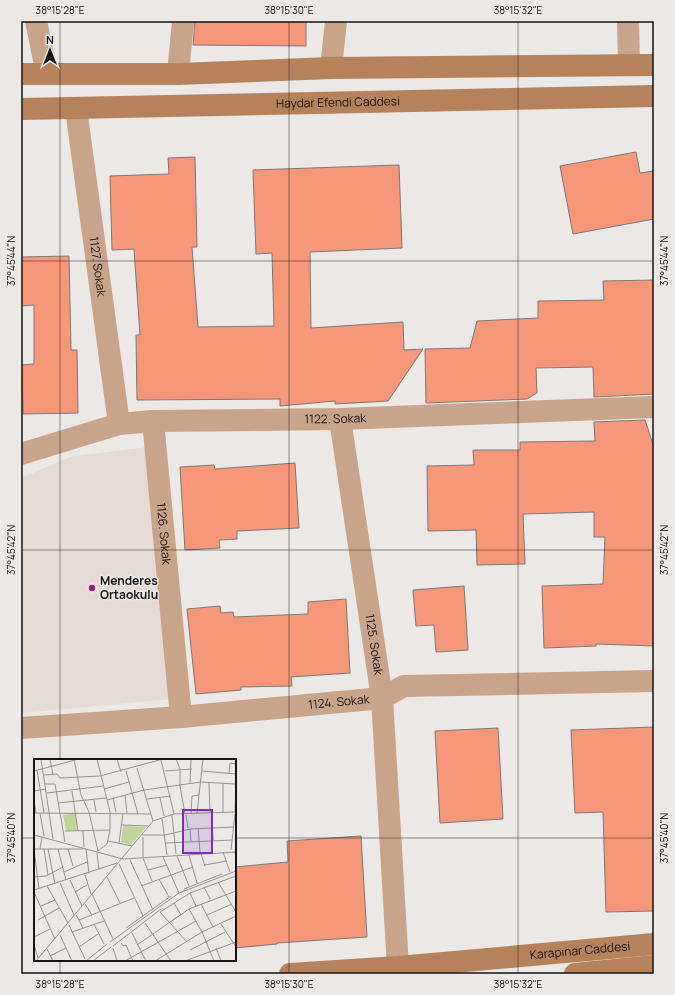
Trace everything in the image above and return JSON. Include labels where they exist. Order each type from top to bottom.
[{"type":"main road","points":[[21,74],[178,74],[331,68],[654,65]]},
{"type":"main road","name":"Haydar Efendi Caddesi","points":[[21,109],[654,96]]},
{"type":"main road","name":"Karapınar Caddesi","points":[[290,974],[398,967],[654,944]]},
{"type":"main road","name":"Karapınar Caddesi","points":[[575,974],[654,966]]},
{"type":"street","points":[[36,21],[47,74]]},
{"type":"street","points":[[178,74],[183,21]]},
{"type":"street","points":[[331,68],[336,21]]},
{"type":"street","points":[[628,21],[629,65]]},
{"type":"street","name":"1127. Sokak","points":[[76,109],[119,424]]},
{"type":"street","name":"1122. Sokak","points":[[21,454],[119,424],[153,421],[340,419],[654,407]]},
{"type":"street","name":"1125. Sokak","points":[[340,419],[382,698],[398,967]]},
{"type":"street","name":"1126. Sokak","points":[[153,421],[181,717]]},
{"type":"street","name":"1124. Sokak","points":[[21,728],[181,717],[382,698],[404,686],[654,681]]},
{"type":"shaded area","name":"Menderes Ortaokulu","points":[[149,447],[172,699],[21,713],[21,478],[73,456]]},
{"type":"building","points":[[195,21],[306,21],[306,46],[193,45]]},
{"type":"building","points":[[636,152],[640,173],[654,171],[654,219],[573,234],[560,166]]},
{"type":"building","points":[[195,157],[197,247],[192,247],[198,327],[274,326],[272,253],[256,254],[253,170],[399,165],[402,248],[310,252],[311,328],[403,322],[404,350],[423,349],[388,401],[335,404],[335,401],[280,406],[280,399],[137,400],[136,335],[140,335],[134,249],[112,250],[110,176],[169,174],[168,158]]},
{"type":"building","points":[[69,256],[71,350],[77,350],[78,413],[23,414],[22,365],[34,364],[34,305],[21,306],[21,257]]},
{"type":"building","points":[[654,280],[654,394],[594,397],[593,367],[536,368],[537,393],[527,399],[426,403],[425,349],[470,348],[477,321],[538,318],[538,301],[604,300],[603,281]]},
{"type":"building","points":[[645,420],[654,447],[654,646],[596,644],[596,646],[544,648],[542,586],[603,584],[605,537],[594,537],[594,512],[523,514],[525,564],[477,565],[476,530],[428,531],[427,466],[474,465],[473,450],[520,450],[520,442],[595,441],[594,422]]},
{"type":"building","points":[[295,463],[299,528],[237,531],[237,539],[219,540],[220,548],[185,550],[180,467],[214,465],[215,469]]},
{"type":"building","points":[[464,586],[468,650],[436,652],[434,625],[416,626],[413,590]]},
{"type":"building","points":[[346,599],[350,673],[291,677],[292,686],[241,687],[241,690],[196,694],[187,609],[220,606],[221,613],[233,612],[234,617],[308,614],[308,602]]},
{"type":"building","points":[[654,727],[654,911],[606,912],[603,812],[575,813],[571,730]]},
{"type":"building","points":[[498,728],[503,819],[440,823],[435,731]]},
{"type":"building","points":[[361,836],[367,937],[277,943],[236,948],[236,867],[288,862],[287,841]]},
{"type":"place","name":"Menderes Ortaokulu","points":[[92,588]]}]
